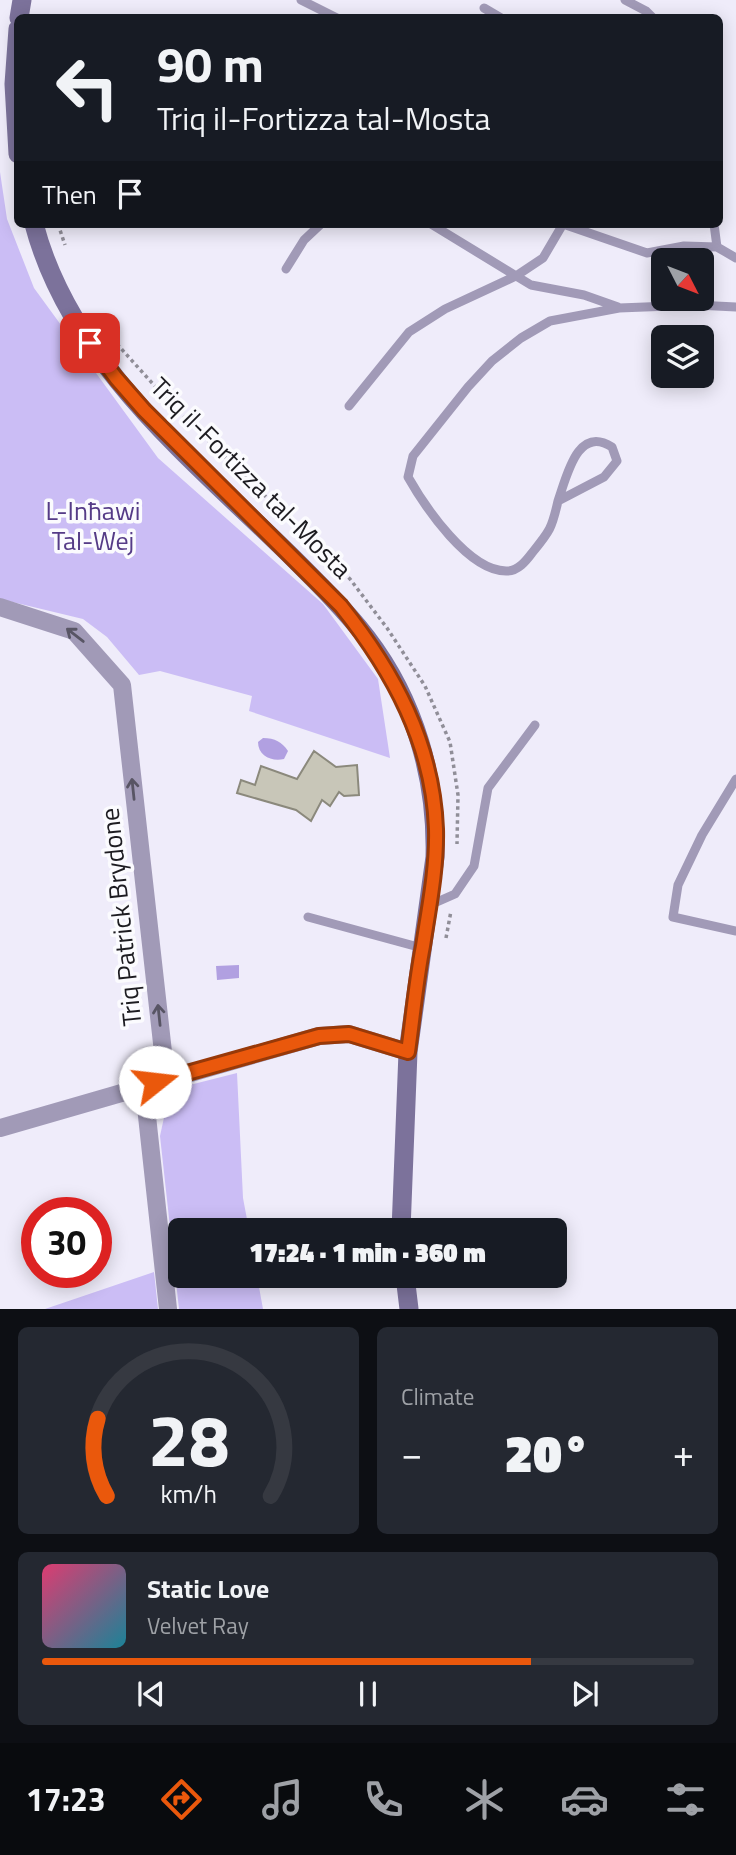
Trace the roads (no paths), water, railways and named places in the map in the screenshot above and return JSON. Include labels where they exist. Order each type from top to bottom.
[{"type":"main road","name":"Triq il-Fortizza tal-Mosta","points":[[35,228],[48,267],[67,306],[116,378],[194,462],[341,606],[368,640],[391,676],[417,732],[428,767],[436,828],[430,905],[408,1052],[401,1218]]},
{"type":"main road","points":[[406,1288],[409,1309]]},
{"type":"street","name":"Triq Patrick Brydone","points":[[0,607],[74,631],[122,685],[163,1052],[145,1107],[168,1309]]},
{"type":"street","points":[[0,1128],[319,1036],[349,1034],[408,1052]]},
{"type":"lane","points":[[301,0],[329,14]]},
{"type":"lane","points":[[625,0],[649,14]]},
{"type":"lane","points":[[484,8],[494,14]]},
{"type":"lane","points":[[286,269],[303,240],[316,228]]},
{"type":"lane","points":[[438,228],[531,285],[584,295],[619,308]]},
{"type":"lane","points":[[349,407],[409,332],[445,309],[516,276],[543,258],[561,228]]},
{"type":"lane","points":[[575,228],[647,253],[684,246],[717,247],[736,258]]},
{"type":"lane","points":[[715,228],[717,247]]},
{"type":"lane","points":[[558,500],[604,477],[617,461],[612,447],[601,440],[588,442],[576,454],[558,500],[552,528],[522,565],[508,571],[482,566],[458,544],[419,497],[408,477],[413,456],[468,387],[492,361],[521,338],[550,321],[619,308],[696,305],[736,307]]},
{"type":"lane","points":[[430,905],[455,894],[474,866],[488,788],[535,725]]},
{"type":"lane","points":[[736,779],[702,835],[678,885],[673,917],[736,931]]},
{"type":"lane","points":[[308,917],[422,948]]},
{"type":"park label","name":"L-Inħawi Tal-Wej","points":[[93,526]]}]
